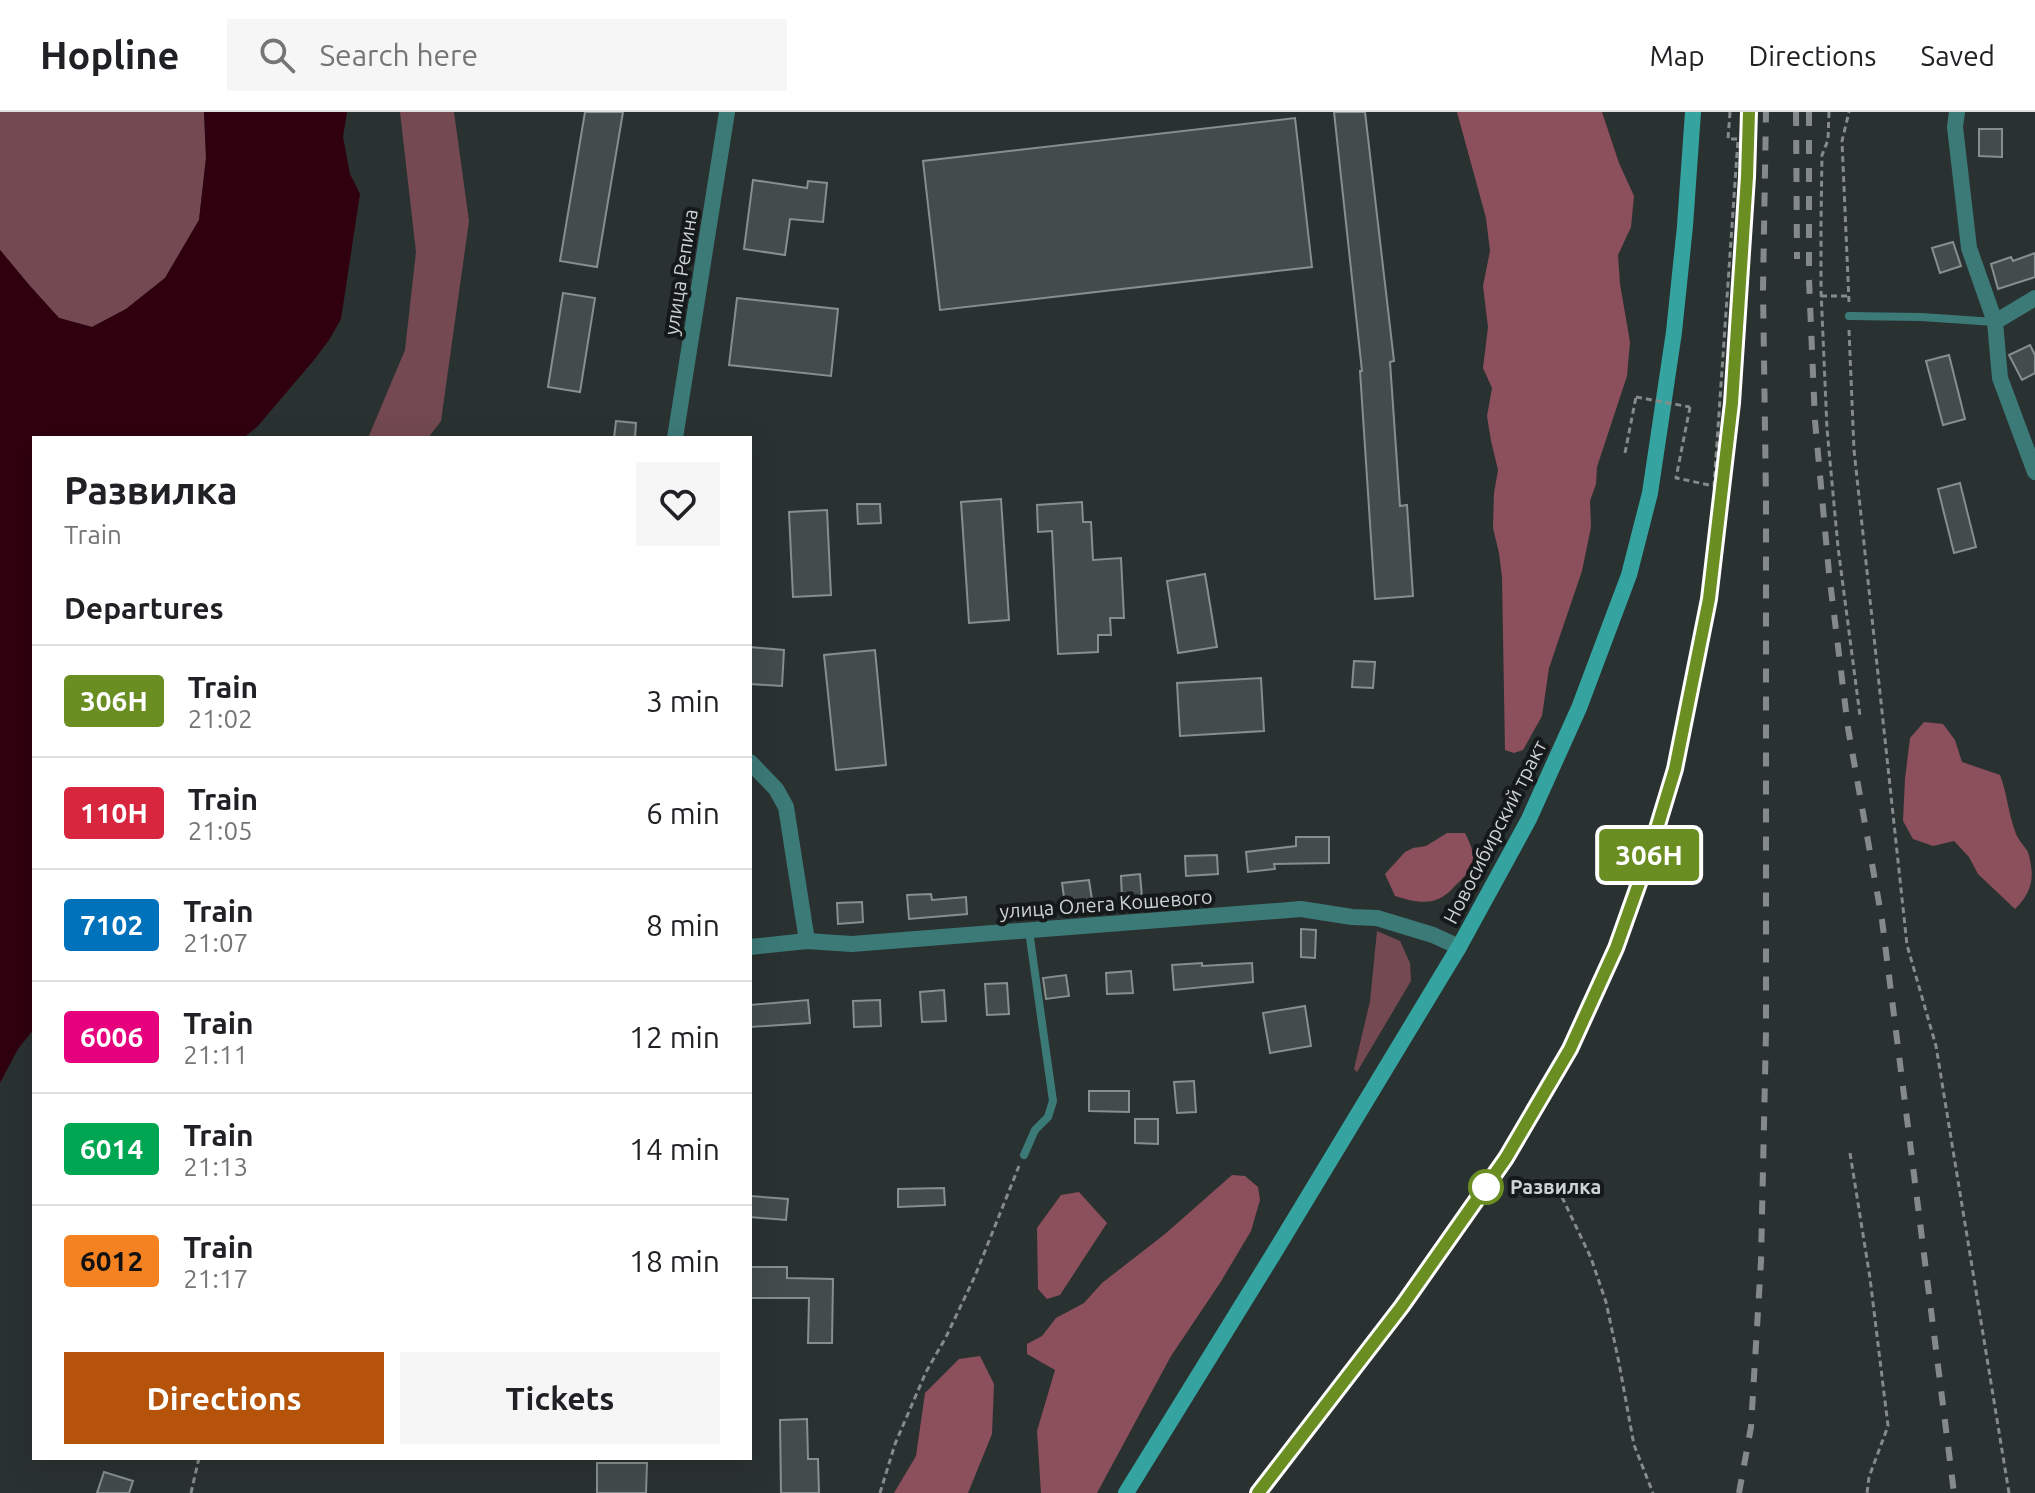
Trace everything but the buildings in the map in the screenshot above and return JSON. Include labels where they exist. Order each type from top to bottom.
[{"type":"main road","name":"Новосибирский тракт","points":[[1126,1493],[1459,947],[1529,819],[1579,708],[1629,575],[1650,493],[1674,332],[1693,112]]},
{"type":"street","name":"улица Репина","points":[[675,436],[727,112]]},
{"type":"street","points":[[1957,112],[1955,127],[1969,248],[1995,322],[2000,378],[2035,472]]},
{"type":"street","points":[[1995,322],[2035,298]]},
{"type":"street","points":[[752,764],[776,789],[786,807],[807,941]]},
{"type":"street","name":"улица Олега Кошевого","points":[[752,947],[807,941],[852,944],[1301,909],[1377,918],[1433,935],[1459,947]]},
{"type":"lane","points":[[1849,316],[1995,322]]},
{"type":"lane","points":[[1024,1155],[1035,1130],[1048,1117],[1053,1101],[1029,930]]},
{"type":"path","points":[[1625,453],[1636,397],[1690,407],[1676,478],[1714,486],[1738,139],[1728,139],[1730,112]]},
{"type":"path","points":[[1829,112],[1828,140],[1822,155],[1821,296],[1827,429],[1838,547],[1860,716]]},
{"type":"path","points":[[1849,112],[1842,141],[1854,450],[1907,945],[1936,1046],[2009,1493]]},
{"type":"path","points":[[1821,296],[1848,296]]},
{"type":"path","points":[[1850,1153],[1870,1278],[1888,1426],[1869,1477],[1867,1493]]},
{"type":"path","points":[[880,1493],[895,1444],[926,1372],[975,1276],[1024,1155]]},
{"type":"path","points":[[1562,1197],[1591,1258],[1606,1302],[1634,1445],[1653,1493]]},
{"type":"path","points":[[191,1493],[199,1460]]},
{"type":"shaded area","points":[[0,112],[204,112],[206,158],[199,220],[165,278],[126,309],[92,327],[59,318],[0,250]]},
{"type":"shaded area","points":[[204,112],[347,112],[343,137],[350,174],[360,194],[341,319],[314,360],[257,427],[246,436],[32,436],[32,1032],[18,1049],[0,1083],[0,250],[59,318],[92,327],[126,309],[165,278],[199,220],[206,158]]},
{"type":"shaded area","points":[[400,112],[454,112],[469,221],[441,421],[430,436],[369,436],[405,350],[416,252]]},
{"type":"shaded area","points":[[1457,112],[1602,112],[1634,196],[1631,227],[1618,255],[1630,342],[1627,376],[1597,467],[1596,484],[1590,501],[1591,527],[1582,571],[1549,668],[1542,716],[1523,750],[1514,753],[1505,750],[1502,577],[1493,528],[1498,470],[1487,416],[1492,388],[1483,368],[1488,327],[1483,286],[1490,251],[1486,218]]},
{"type":"shaded area","points":[[1924,722],[1943,724],[1955,740],[1962,762],[2000,775],[2016,834],[2028,852],[2031,869],[2029,890],[2015,909],[1978,874],[1969,857],[1954,841],[1933,846],[1913,839],[1903,821],[1910,738]]},
{"type":"shaded area","points":[[1447,833],[1465,833],[1469,841],[1473,860],[1464,876],[1446,894],[1433,901],[1395,896],[1385,874],[1405,852],[1426,846]]},
{"type":"shaded area","points":[[1377,931],[1400,941],[1410,963],[1411,981],[1357,1072],[1354,1069],[1370,1001]]},
{"type":"shaded area","points":[[1232,1175],[1245,1176],[1258,1187],[1260,1200],[1251,1231],[1171,1356],[1097,1493],[1041,1493],[1037,1431],[1055,1370],[1027,1354],[1027,1344],[1042,1336],[1056,1318],[1084,1303],[1102,1283],[1165,1234]]},
{"type":"shaded area","points":[[1079,1192],[1107,1223],[1060,1295],[1047,1299],[1038,1289],[1037,1228],[1061,1195]]},
{"type":"shaded area","points":[[980,1356],[994,1384],[992,1434],[968,1493],[894,1493],[916,1456],[925,1393],[959,1359]]},
{"type":"railway","points":[[1258,1493],[1402,1306],[1506,1158],[1570,1049],[1616,948],[1648,858],[1675,769],[1709,599],[1732,403],[1749,112]]},
{"type":"railway","points":[[1739,1493],[1751,1427],[1761,1261],[1766,1032],[1763,289],[1766,112]]},
{"type":"railway","points":[[1796,112],[1797,259]]},
{"type":"railway","points":[[1809,112],[1809,280],[1815,421],[1829,573],[1848,728],[1882,920],[1954,1493]]},
{"type":"train","name":"306Н","points":[[1258,1493],[1402,1306],[1506,1158],[1570,1049],[1616,948],[1648,858],[1675,769],[1709,599],[1732,403],[1749,112]]},
{"type":"place","name":"Развилка","points":[[1486,1187]]}]
